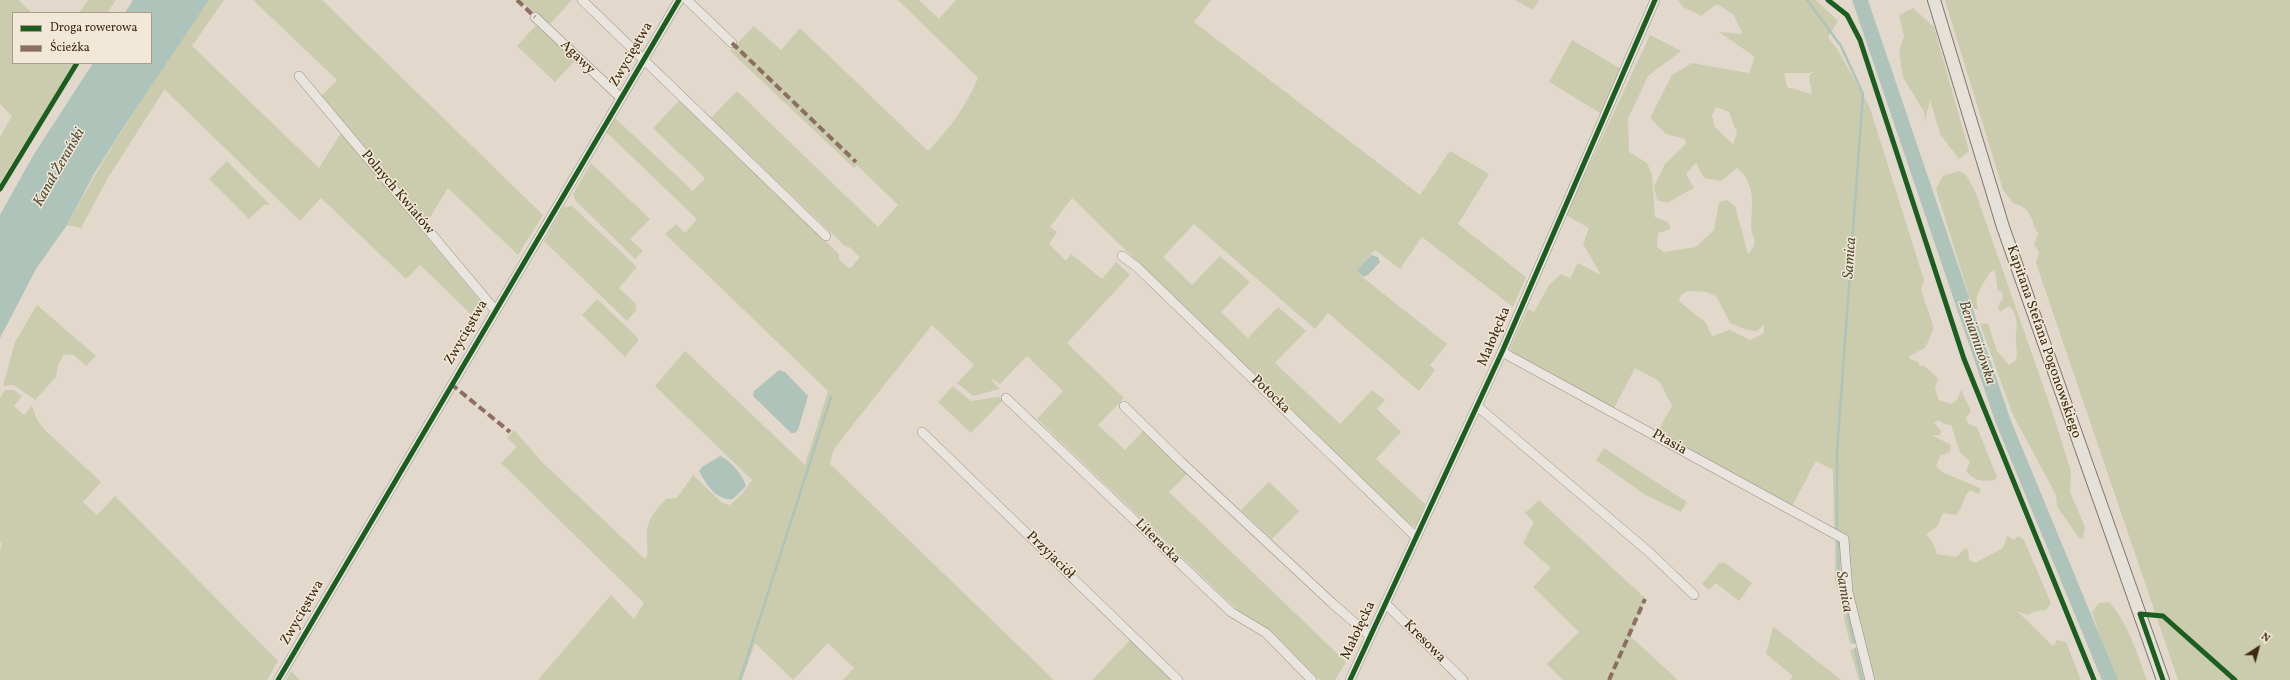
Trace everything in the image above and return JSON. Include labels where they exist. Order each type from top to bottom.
[{"type":"main road","name":"Kapitana Stefana Pogonowskiego","points":[[1934,0],[2003,227],[2163,680]]},
{"type":"street","points":[[582,0],[826,236]]},
{"type":"street","name":"Zwycięstwa","points":[[278,680],[679,0]]},
{"type":"street","points":[[687,0],[732,43]]},
{"type":"street","name":"Małołęcka","points":[[1350,680],[1502,352],[1655,0]]},
{"type":"street","name":"Agawy","points":[[535,17],[621,98]]},
{"type":"street","name":"Polnych Kwiatów","points":[[299,76],[495,310]]},
{"type":"street","name":"Potocka","points":[[1122,256],[1137,267],[1416,537]]},
{"type":"street","name":"Ptasia","points":[[1502,352],[1844,539],[1848,592],[1870,680]]},
{"type":"street","name":"Literacka","points":[[1006,398],[1231,612],[1266,633],[1312,680]]},
{"type":"street","points":[[1124,406],[1180,461],[1332,604],[1370,636]]},
{"type":"street","points":[[1477,406],[1650,552],[1694,595]]},
{"type":"street","name":"Przyjaciół","points":[[922,432],[1178,680]]},
{"type":"street","name":"Kresowa","points":[[1385,603],[1463,680]]},
{"type":"shaded area","points":[[0,0],[18,0],[31,12],[12,12],[12,64],[74,64],[0,182],[0,137],[12,116],[0,104]]},
{"type":"shaded area","points":[[88,0],[116,0],[108,12],[80,12]]},
{"type":"shaded area","points":[[209,0],[224,0],[192,46],[319,168],[341,133],[485,307],[477,320],[420,265],[406,279],[321,198],[300,221],[165,90],[170,81],[109,176],[81,228],[67,225],[100,167],[135,111]]},
{"type":"shaded area","points":[[253,0],[322,0],[543,215],[518,255],[448,188],[426,224],[321,96],[337,80]]},
{"type":"shaded area","points":[[520,0],[572,0],[548,26]]},
{"type":"shaded area","points":[[898,0],[919,0],[939,19],[956,0],[1211,0],[1194,22],[1420,195],[1450,151],[1489,174],[1458,224],[1526,277],[1513,307],[1422,237],[1400,269],[1375,250],[1357,270],[1361,276],[1447,344],[1430,365],[1435,370],[1419,391],[1328,313],[1315,329],[1194,224],[1163,257],[1192,285],[1220,256],[1250,282],[1221,312],[1248,338],[1278,307],[1306,331],[1275,363],[1340,424],[1372,390],[1385,400],[1377,409],[1401,432],[1376,459],[1425,504],[1421,518],[1415,527],[1403,520],[1072,198],[1050,227],[1057,232],[1049,244],[1066,261],[1071,254],[1102,279],[1116,262],[1130,275],[1067,343],[1124,398],[1098,425],[1125,450],[1143,431],[1188,473],[1169,492],[1346,662],[1335,680],[1320,680],[1265,627],[1247,619],[1037,419],[1063,391],[1027,356],[1000,384],[993,379],[992,381],[1000,389],[973,396],[957,383],[974,365],[932,325],[833,451],[830,464],[1054,680],[843,680],[854,668],[828,643],[793,680],[755,643],[742,680],[538,680],[611,595],[634,619],[644,603],[501,463],[517,447],[507,438],[514,430],[542,462],[645,559],[647,552],[647,528],[651,518],[666,499],[677,498],[693,475],[721,502],[730,505],[742,494],[752,480],[655,386],[685,351],[805,465],[828,391],[665,234],[676,224],[685,233],[697,219],[606,132],[615,118],[693,191],[705,178],[653,128],[679,101],[839,254],[839,259],[850,269],[860,257],[849,247],[845,246],[711,118],[737,91],[878,227],[898,205],[857,165],[854,168],[730,51],[754,26],[781,50],[800,28],[928,151],[956,117],[968,99],[978,78]]},
{"type":"shaded area","points":[[1515,0],[1539,0],[1533,10]]},
{"type":"shaded area","points":[[1678,0],[1816,0],[1838,21],[1828,37],[1838,50],[1870,108],[1924,280],[1921,290],[1934,328],[1925,348],[1909,356],[1910,359],[1918,362],[1920,366],[1924,366],[1938,378],[1935,389],[1939,400],[1951,404],[1957,400],[1961,390],[1971,411],[1966,418],[1968,424],[1977,427],[1997,477],[1995,480],[1983,481],[1972,477],[1966,471],[1970,462],[1960,452],[1951,425],[1944,424],[1939,420],[1934,423],[1941,431],[1940,435],[1932,435],[1951,445],[1950,452],[1940,456],[1936,466],[1942,472],[1980,488],[1980,494],[1970,490],[1967,493],[1959,512],[1956,515],[1943,513],[1938,525],[1926,535],[1932,541],[1937,554],[1956,557],[1966,548],[1968,550],[1969,560],[1975,563],[2003,548],[2007,536],[2014,540],[2018,536],[2024,540],[2051,603],[2046,610],[2033,612],[2028,615],[2017,611],[2053,646],[2057,640],[2066,642],[2081,680],[1873,680],[1848,575],[1849,535],[1834,531],[1833,470],[1816,461],[1792,506],[1657,432],[1672,406],[1659,381],[1635,368],[1614,408],[1512,353],[1510,348],[1528,309],[1534,312],[1549,285],[1561,274],[1570,278],[1578,263],[1601,275],[1583,244],[1589,228],[1566,215],[1650,35],[1681,51],[1648,76],[1628,119],[1629,152],[1647,163],[1652,175],[1655,217],[1668,222],[1671,229],[1658,233],[1657,247],[1664,252],[1696,247],[1714,230],[1719,202],[1727,200],[1735,206],[1748,254],[1754,246],[1755,242],[1751,230],[1752,195],[1747,180],[1737,168],[1721,181],[1704,178],[1696,163],[1686,174],[1694,188],[1667,203],[1657,200],[1654,186],[1665,164],[1686,144],[1685,139],[1666,134],[1650,118],[1672,75],[1692,63],[1749,73],[1755,57],[1719,32],[1743,34],[1733,14],[1717,4],[1701,16],[1683,7]],"holes":[[[1815,70],[1809,76],[1812,94],[1787,87],[1784,73],[1810,73]],[[1716,107],[1729,112],[1737,133],[1733,144],[1715,127],[1712,116]],[[1688,291],[1707,292],[1717,297],[1730,323],[1747,330],[1757,331],[1764,324],[1764,333],[1750,340],[1730,330],[1712,336],[1706,323],[1679,301],[1681,295]]]},
{"type":"shaded area","points":[[1945,0],[2290,0],[2290,680],[2178,680],[2036,263],[2039,252],[2034,244],[2038,234],[2027,211],[2023,207],[2014,204],[2003,190]]},
{"type":"shaded area","points":[[1913,8],[1934,27],[1969,151],[1959,159],[1940,134],[1930,100],[1925,121],[1924,112],[1903,77],[1899,52],[1904,36],[1899,15]]},
{"type":"shaded area","points":[[536,25],[575,61],[555,82],[517,46]]},
{"type":"shaded area","points":[[1572,40],[1621,69],[1602,114],[1549,82]]},
{"type":"shaded area","points":[[227,161],[270,205],[264,205],[249,219],[209,179]]},
{"type":"shaded area","points":[[591,163],[650,219],[630,239],[643,251],[635,259],[575,200],[573,194]]},
{"type":"shaded area","points":[[1959,171],[1966,175],[1975,191],[2054,417],[2071,472],[2070,492],[2085,527],[2083,539],[2078,537],[2057,506],[2056,495],[2013,415],[1981,327],[1982,323],[1988,324],[1997,351],[2009,365],[2016,360],[2016,319],[2013,310],[2009,306],[2000,312],[1998,307],[2003,298],[2002,292],[1998,291],[1995,271],[1990,272],[1978,294],[1978,309],[1973,309],[1936,189],[1943,176]]},
{"type":"shaded area","points":[[572,206],[637,267],[619,288],[636,304],[636,310],[627,321],[544,241],[563,207]]},
{"type":"shaded area","points":[[597,299],[638,338],[638,341],[625,357],[582,315]]},
{"type":"shaded area","points":[[37,305],[96,356],[86,366],[74,355],[64,354],[58,365],[56,377],[35,400],[14,385],[3,386],[15,342]]},
{"type":"shaded area","points":[[953,386],[971,401],[999,397],[1003,400],[971,433],[938,402]]},
{"type":"shaded area","points":[[5,390],[14,390],[22,396],[14,406],[24,415],[32,406],[37,420],[45,430],[101,482],[83,502],[97,515],[115,496],[278,661],[267,680],[0,680],[0,551],[2,544],[0,542],[0,398]]},
{"type":"shaded area","points":[[1604,448],[1687,502],[1681,512],[1644,494],[1596,460]]},
{"type":"shaded area","points":[[1269,482],[1299,511],[1272,539],[1241,510]]},
{"type":"shaded area","points":[[1539,500],[1646,599],[1630,636],[1678,680],[1563,680],[1547,664],[1579,632],[1533,587],[1551,568],[1523,543],[1534,522],[1525,513]]},
{"type":"shaded area","points":[[1835,539],[1840,541],[1857,642],[1850,644],[1835,579]]},
{"type":"shaded area","points":[[1720,562],[1722,564],[1724,562],[1752,583],[1739,601],[1716,583],[1709,590],[1702,584]]},
{"type":"shaded area","points":[[2109,602],[2122,619],[2127,629],[2147,680],[2115,680],[2092,612],[2099,603]]},
{"type":"shaded area","points":[[1773,627],[1841,680],[1790,680],[1793,676],[1766,654]]},
{"type":"shaded area","points":[[1130,640],[1172,680],[1092,680]]},
{"type":"shaded area","points":[[1858,648],[1866,680],[1859,680],[1850,650]]},
{"type":"shaded area","points":[[291,671],[300,680],[286,680]]},
{"type":"water","name":"Kanał Żerański","points":[[133,0],[209,0],[94,174],[67,225],[36,269],[0,338],[0,215],[34,154],[92,64],[152,64],[152,12],[126,12]]},
{"type":"water","points":[[1371,255],[1378,257],[1380,262],[1368,275],[1363,277],[1357,270]]},
{"type":"water","points":[[779,370],[785,372],[808,396],[798,430],[795,433],[791,433],[753,396],[754,391]]},
{"type":"water","points":[[720,456],[736,468],[746,486],[733,499],[727,499],[712,491],[699,471],[702,467]]},
{"type":"waterway","name":"Samica","points":[[1807,0],[1841,46],[1863,94],[1837,451],[1837,532]]},
{"type":"waterway","name":"Beniaminówka","points":[[1860,0],[2003,421],[2110,680]]},
{"type":"waterway","points":[[740,680],[831,397]]},
{"type":"waterway","name":"Samica","points":[[1838,541],[1839,576],[1854,643]]},
{"type":"waterway","name":"Samica","points":[[1855,649],[1862,680]]},
{"type":"marked path","points":[[517,0],[535,17]]},
{"type":"marked path","points":[[732,43],[856,162]]},
{"type":"marked path","points":[[451,384],[510,432]]},
{"type":"marked path","points":[[1609,680],[1645,599]]},
{"type":"cycle path","points":[[278,680],[679,0]]},
{"type":"cycle path","points":[[1350,680],[1502,352],[1655,0]]},
{"type":"cycle path","points":[[1828,0],[1847,15],[1860,40],[1964,359],[2094,680]]},
{"type":"cycle path","points":[[0,189],[76,64]]},
{"type":"cycle path","points":[[2163,680],[2140,614],[2163,616],[2235,680]]}]
